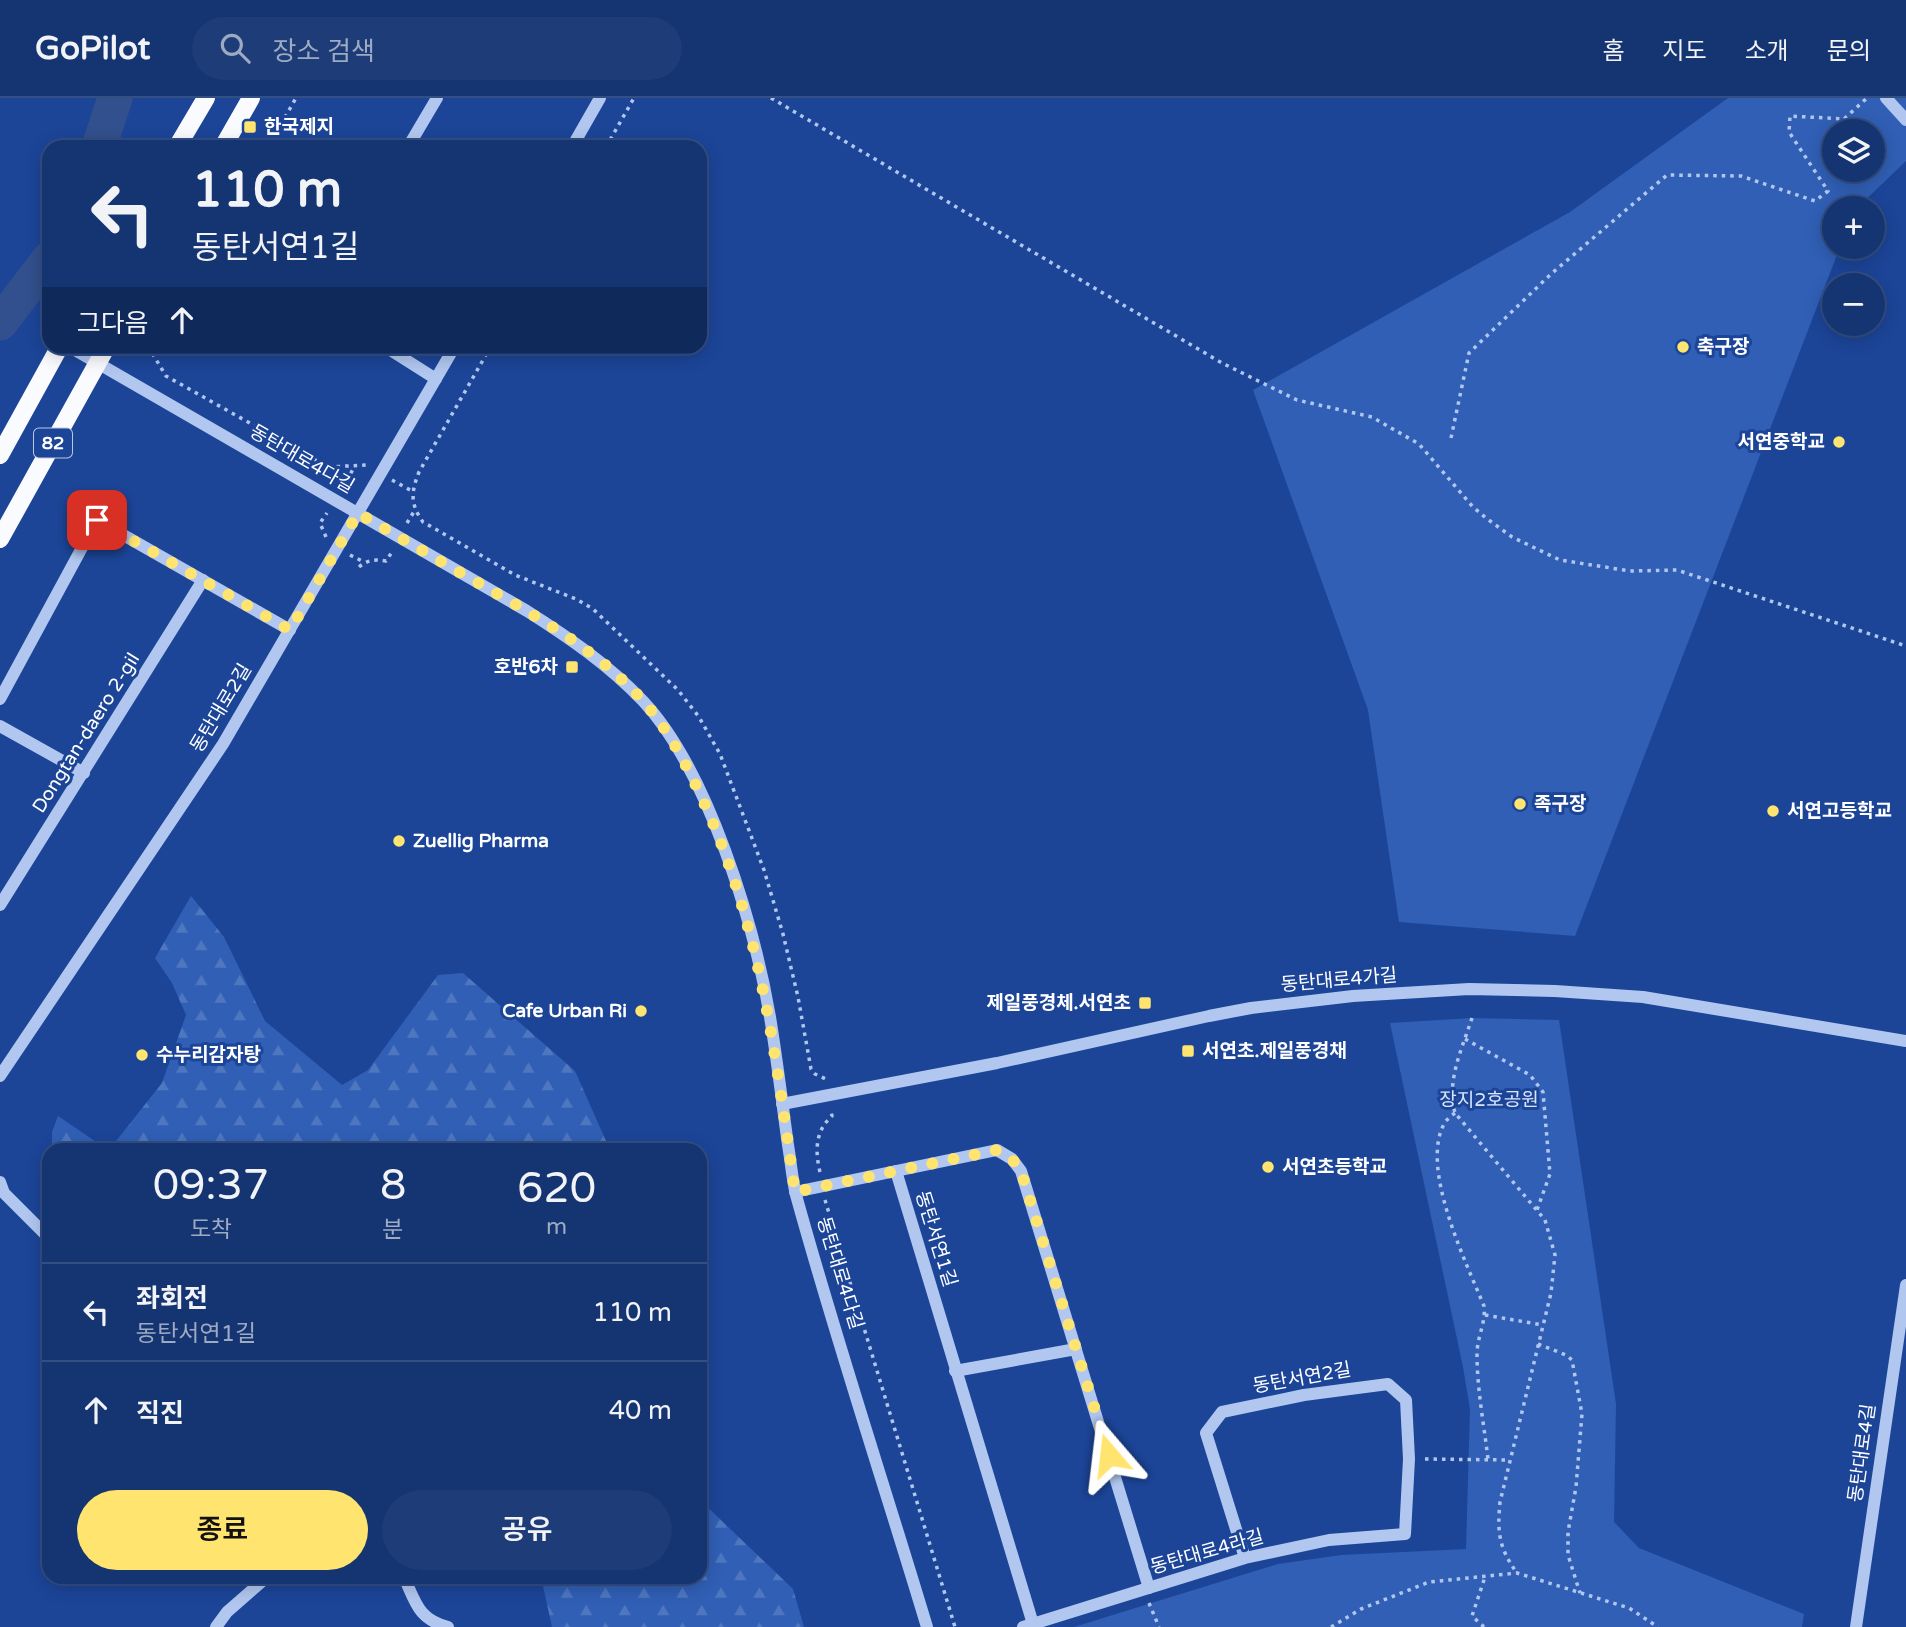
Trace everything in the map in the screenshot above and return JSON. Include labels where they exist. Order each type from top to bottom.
[{"type":"main road","points":[[181,140],[206,98]]},
{"type":"main road","points":[[227,140],[251,98]]},
{"type":"main road","name":"82","points":[[0,455],[56,354]]},
{"type":"main road","name":"82","points":[[0,539],[102,354]]},
{"type":"street","points":[[412,140],[437,98]]},
{"type":"street","points":[[576,140],[600,98]]},
{"type":"street","points":[[1886,98],[1906,120]]},
{"type":"street","name":"동탄대로4다길","points":[[82,354],[572,639],[644,702],[666,733],[693,778],[718,834],[736,884],[769,1014],[795,1192],[927,1627]]},
{"type":"street","points":[[397,354],[436,379]]},
{"type":"street","name":"동탄대로2길","points":[[1,1073],[223,744],[450,354]]},
{"type":"street","points":[[0,699],[97,520],[290,630]]},
{"type":"street","name":"Dongtan-daero 2-gil","points":[[0,905],[203,580]]},
{"type":"street","points":[[0,726],[84,774]]},
{"type":"street","name":"동탄대로4가길","points":[[782,1104],[985,1065],[1251,1008],[1353,996],[1469,989],[1643,997],[1906,1041]]},
{"type":"street","name":"동탄서연1길","points":[[1028,1625],[896,1171],[997,1150],[1012,1159],[1021,1171],[1149,1588]]},
{"type":"street","points":[[795,1192],[896,1171]]},
{"type":"street","points":[[0,1182],[5,1193],[42,1231]]},
{"type":"street","name":"동탄대로4길","points":[[1856,1627],[1906,1284]]},
{"type":"street","points":[[955,1371],[1076,1349]]},
{"type":"street","name":"동탄서연2길","points":[[1245,1558],[1206,1433],[1222,1412],[1304,1395],[1388,1384],[1406,1400],[1409,1459],[1405,1534]]},
{"type":"street","name":"동탄대로4라길","points":[[1028,1625],[1245,1558],[1329,1541],[1405,1534]]},
{"type":"street","points":[[216,1627],[227,1612],[259,1584]]},
{"type":"street","points":[[407,1584],[420,1611],[434,1624],[448,1627]]},
{"type":"path","points":[[272,140],[296,98]]},
{"type":"path","points":[[610,140],[634,98]]},
{"type":"path","points":[[771,98],[1222,363],[1297,400],[1372,417],[1419,444],[1473,507],[1512,537],[1560,560],[1630,571],[1676,570],[1906,646]]},
{"type":"path","points":[[1451,439],[1469,353],[1551,274],[1667,175],[1741,176],[1815,201],[1828,191],[1789,132],[1790,116],[1844,119],[1867,98]]},
{"type":"path","points":[[153,354],[166,376],[328,467],[355,466]]},
{"type":"path","points":[[486,354],[419,472],[412,491],[415,510],[423,522],[515,575],[576,599],[593,609],[678,690],[699,717],[720,754],[770,890],[798,997],[811,1069],[815,1074],[826,1078]]},
{"type":"path","points":[[359,568],[364,562],[386,561]]},
{"type":"path","points":[[1472,1018],[1452,1081],[1451,1097],[1455,1113],[1545,1220],[1555,1255],[1551,1293],[1500,1502],[1497,1528],[1504,1555],[1517,1573]]},
{"type":"path","points":[[1465,1039],[1530,1075],[1543,1092],[1550,1174],[1537,1210]]},
{"type":"path","points":[[1455,1113],[1444,1123],[1436,1151],[1439,1185],[1484,1306],[1485,1315],[1478,1340],[1477,1358],[1488,1459]]},
{"type":"path","points":[[818,1163],[819,1133],[824,1123],[832,1116]]},
{"type":"path","points":[[827,1212],[955,1627]]},
{"type":"path","points":[[1485,1315],[1543,1325]]},
{"type":"path","points":[[1538,1344],[1572,1360],[1582,1413],[1576,1487],[1568,1532],[1568,1555],[1580,1593]]},
{"type":"path","points":[[1409,1459],[1510,1460]]},
{"type":"path","points":[[1331,1627],[1361,1609],[1429,1582],[1517,1573],[1629,1608],[1658,1627]]},
{"type":"path","points":[[1484,1627],[1472,1616],[1485,1577]]},
{"type":"path","points":[[1149,1588],[1149,1604],[1159,1627]]},
{"type":"green space","points":[[1728,98],[1906,98],[1906,161],[1885,181],[1885,119],[1822,119],[1822,182],[1884,182],[1870,196],[1822,196],[1822,259],[1835,259],[1830,273],[1822,273],[1822,294],[1575,936],[1399,922],[1368,710],[1253,390],[1570,212]]},
{"type":"green space","points":[[191,896],[224,937],[265,1021],[342,1085],[368,1070],[438,975],[463,973],[575,1071],[607,1143],[115,1143],[162,1083],[186,1015],[172,983],[155,958]]},
{"type":"green space","name":"장지2호공원","points":[[1472,1018],[1559,1020],[1616,1404],[1614,1522],[1639,1548],[1804,1614],[1802,1627],[1074,1627],[1278,1564],[1341,1555],[1466,1549],[1470,1409],[1390,1023]]},
{"type":"green space","points":[[58,1116],[98,1143],[52,1143],[52,1132]]},
{"type":"green space","points":[[707,1507],[793,1589],[804,1627],[552,1627],[543,1584],[707,1584]]},
{"type":"waterway","points":[[101,140],[115,98]]},
{"type":"waterway","points":[[0,323],[42,268]]},
{"type":"place","name":"한국제지","points":[[250,127]]},
{"type":"place","name":"축구장","points":[[1683,347]]},
{"type":"place","name":"서연중학교","points":[[1839,442]]},
{"type":"place","name":"호반6차","points":[[572,667]]},
{"type":"place","name":"족구장","points":[[1520,804]]},
{"type":"place","name":"서연고등학교","points":[[1773,811]]},
{"type":"place","name":"Zuellig Pharma","points":[[399,841]]},
{"type":"place","name":"제일풍경체.서연초","points":[[1145,1003]]},
{"type":"place","name":"Cafe Urban Ri","points":[[641,1011]]},
{"type":"place","name":"서연초.제일풍경채","points":[[1188,1051]]},
{"type":"place","name":"수누리감자탕","points":[[142,1055]]},
{"type":"place","name":"서연초등학교","points":[[1268,1167]]},
{"type":"route","points":[[97,520],[290,630],[358,513],[572,639],[614,674],[644,702],[674,743],[718,834],[736,884],[769,1014],[795,1192],[997,1150],[1012,1159],[1021,1171],[1109,1455]]}]
